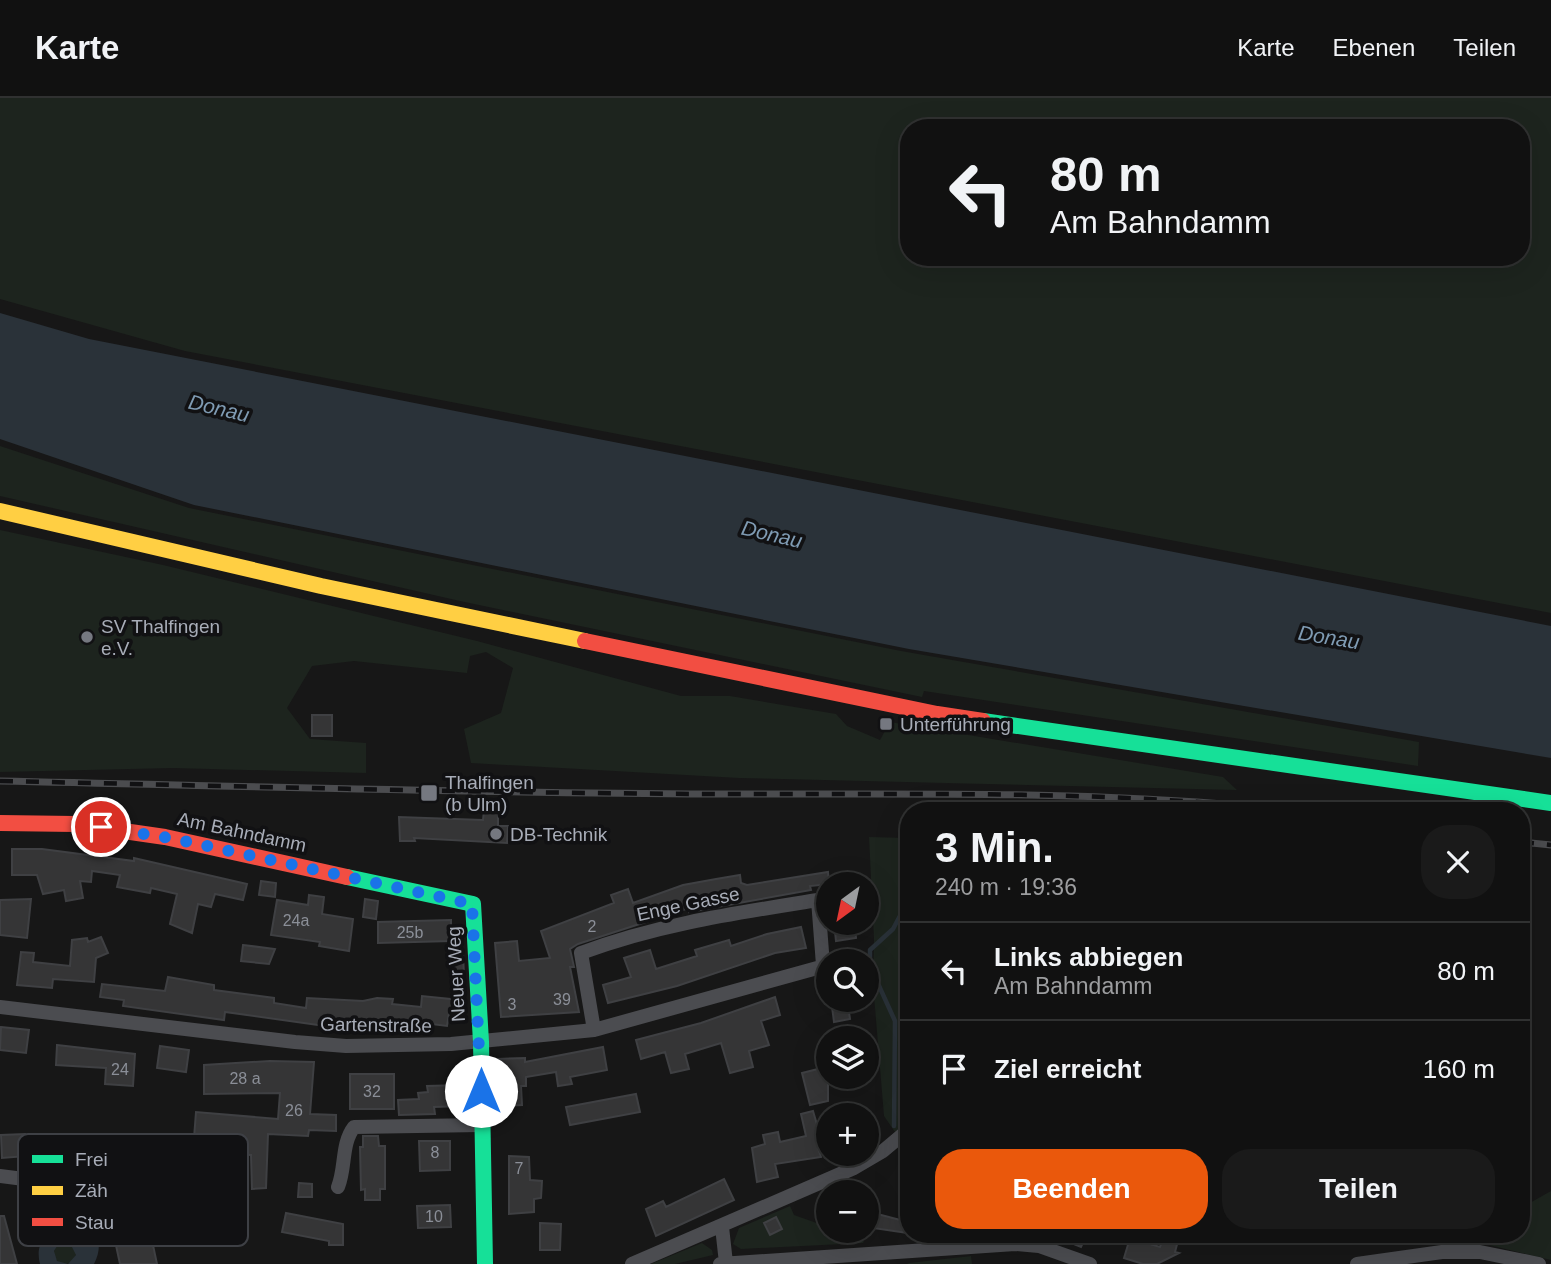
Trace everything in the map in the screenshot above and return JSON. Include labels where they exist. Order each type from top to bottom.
[{"type":"street","points":[[0,511],[321,586],[937,714],[1551,803]]},
{"type":"street","name":"Am Bahndamm","points":[[0,823],[75,824],[175,839],[472,904]]},
{"type":"street","name":"Enge Gasse","points":[[594,1030],[581,953],[618,939],[689,920],[818,900],[823,949]]},
{"type":"street","name":"Neuer Weg","points":[[472,904],[481,1042],[485,1264]]},
{"type":"street","name":"Gartenstraße","points":[[0,1007],[200,1033],[333,1045],[405,1046],[481,1042],[594,1030],[816,968]]},
{"type":"street","points":[[338,1187],[345,1169],[346,1138],[354,1127],[481,1125]]},
{"type":"street","points":[[632,1264],[854,1168],[883,1151],[900,1137]]},
{"type":"street","points":[[0,1176],[18,1178]]},
{"type":"street","points":[[722,1227],[723,1263],[885,1258],[1023,1244],[1055,1250],[1090,1264]]},
{"type":"street","points":[[1356,1264],[1442,1252],[1480,1252],[1539,1264]]},
{"type":"shaded area","points":[[0,98],[1551,98],[1551,613],[185,351],[0,299]]},
{"type":"shaded area","points":[[0,446],[189,508],[901,651],[1419,742],[1418,766],[924,691],[922,697],[460,601],[0,496]]},
{"type":"shaded area","points":[[0,530],[163,565],[477,641],[681,696],[730,696],[836,714],[847,726],[880,740],[890,722],[1223,777],[1237,790],[739,778],[471,763],[464,729],[501,713],[513,668],[486,652],[470,656],[467,673],[354,661],[312,666],[287,708],[310,739],[366,743],[366,773],[173,768],[0,772]]},
{"type":"shaded area","points":[[869,837],[900,838],[900,1132],[897,1135],[884,1116],[879,1026],[876,1026],[875,1012],[879,1012],[879,949],[874,949],[874,935],[879,935],[879,872],[871,872]]},
{"type":"shaded area","points":[[1551,1191],[1551,1260],[1481,1243],[1530,1243],[1530,1203]]},
{"type":"shaded area","points":[[790,1206],[794,1215],[816,1223],[816,1243],[863,1243],[741,1249],[733,1244],[739,1228]]},
{"type":"shaded area","points":[[702,1243],[712,1250],[713,1255],[675,1264],[651,1264]]},
{"type":"shaded area","points":[[56,1246],[74,1246],[73,1261],[65,1264],[57,1261],[54,1253]]},
{"type":"shaded area","points":[[971,1256],[972,1264],[907,1264],[909,1263]]},
{"type":"water","name":"Donau","points":[[0,313],[89,339],[1551,626],[1551,758],[909,649],[194,505],[0,439]]},
{"type":"water","points":[[40,1246],[57,1246],[54,1251],[57,1261],[68,1264],[40,1264]]},
{"type":"water","points":[[72,1246],[99,1246],[94,1264],[68,1264],[76,1255]]},
{"type":"building","points":[[312,715],[332,715],[332,736],[312,736]]},
{"type":"building","points":[[484,810],[498,810],[498,826],[508,826],[507,843],[414,838],[415,841],[400,841],[399,817],[483,820]]},
{"type":"building","points":[[12,849],[42,849],[134,861],[134,858],[247,884],[243,900],[215,894],[211,907],[198,904],[192,933],[170,924],[177,894],[151,888],[150,893],[117,887],[120,875],[92,871],[91,882],[80,881],[83,898],[66,901],[64,890],[43,894],[37,875],[12,875]]},
{"type":"building","points":[[816,874],[816,885],[810,886],[811,890],[689,912],[689,908],[578,944],[570,949],[574,967],[570,967],[579,1012],[501,1017],[495,943],[517,941],[519,961],[550,958],[541,931],[614,903],[611,895],[628,889],[633,903],[683,885],[740,875],[741,883],[747,885]]},
{"type":"building","points":[[261,881],[276,883],[275,897],[259,895]]},
{"type":"building","points":[[309,895],[324,897],[322,914],[353,919],[349,951],[319,946],[320,942],[271,935],[277,900],[308,905]]},
{"type":"building","points":[[31,899],[27,938],[0,935],[0,900]]},
{"type":"building","points":[[365,899],[378,901],[376,919],[363,917]]},
{"type":"building","points":[[451,920],[451,941],[378,943],[378,922]]},
{"type":"building","points":[[801,927],[806,948],[775,953],[677,986],[608,1003],[603,985],[631,977],[624,958],[650,950],[656,969],[697,956],[695,950],[729,940],[731,946],[767,934]]},
{"type":"building","points":[[835,935],[856,935],[856,938],[836,941]]},
{"type":"building","points":[[101,937],[108,953],[96,958],[94,982],[53,979],[52,988],[17,985],[21,952],[34,953],[33,962],[70,966],[72,940],[87,938],[88,942]]},
{"type":"building","points":[[243,945],[275,949],[269,964],[241,961]]},
{"type":"building","points":[[463,953],[464,976],[454,976],[452,954]]},
{"type":"building","points":[[168,977],[214,985],[214,990],[274,998],[274,1003],[306,1008],[307,998],[363,1001],[393,999],[392,1004],[421,1007],[422,996],[460,1000],[458,1015],[449,1013],[447,1026],[391,1019],[391,1027],[361,1026],[333,1020],[333,1025],[318,1025],[225,1012],[224,1020],[123,1006],[124,1000],[100,997],[102,984],[165,991]]},
{"type":"building","points":[[775,997],[780,1015],[761,1021],[769,1045],[749,1051],[753,1067],[730,1073],[721,1043],[685,1054],[689,1069],[671,1073],[665,1052],[641,1059],[636,1040],[701,1023]]},
{"type":"building","points":[[833,1012],[849,1012],[850,1019],[834,1022]]},
{"type":"building","points":[[1,1027],[29,1030],[26,1053],[0,1050]]},
{"type":"building","points":[[57,1045],[135,1054],[133,1086],[105,1084],[106,1068],[56,1065]]},
{"type":"building","points":[[160,1046],[189,1050],[186,1072],[157,1068]]},
{"type":"building","points":[[603,1047],[607,1070],[570,1077],[572,1084],[558,1086],[556,1072],[526,1077],[526,1086],[521,1086],[522,1105],[502,1106],[497,1059],[525,1058],[525,1062]]},
{"type":"building","points":[[270,1061],[314,1062],[310,1114],[336,1115],[336,1131],[309,1130],[308,1136],[268,1134],[266,1188],[252,1189],[248,1134],[194,1134],[196,1112],[278,1119],[280,1093],[204,1094],[204,1065]]},
{"type":"building","points":[[816,1070],[816,1089],[828,1089],[828,1101],[810,1105],[802,1073]]},
{"type":"building","points":[[350,1074],[394,1074],[394,1109],[350,1109]]},
{"type":"building","points":[[461,1085],[462,1106],[434,1107],[435,1114],[399,1115],[398,1100],[419,1099],[418,1093],[428,1092],[427,1086]]},
{"type":"building","points":[[636,1094],[640,1112],[570,1125],[566,1107]]},
{"type":"building","points":[[813,1111],[816,1121],[816,1158],[775,1164],[778,1177],[757,1182],[752,1148],[765,1144],[763,1135],[778,1132],[780,1142],[806,1136],[801,1114]]},
{"type":"building","points":[[18,1134],[18,1157],[2,1158],[1,1135]]},
{"type":"building","points":[[363,1136],[378,1136],[379,1146],[385,1146],[385,1189],[380,1189],[380,1200],[365,1200],[365,1189],[361,1190],[360,1147],[363,1147]]},
{"type":"building","points":[[419,1141],[450,1141],[450,1170],[420,1171]]},
{"type":"building","points":[[509,1156],[529,1157],[530,1180],[542,1181],[541,1198],[534,1199],[534,1212],[509,1214]]},
{"type":"building","points":[[724,1179],[734,1200],[656,1236],[646,1209],[663,1201],[666,1207]]},
{"type":"building","points":[[299,1183],[312,1184],[312,1197],[298,1197]]},
{"type":"building","points":[[450,1205],[451,1227],[418,1228],[417,1206]]},
{"type":"building","points":[[286,1213],[343,1224],[343,1245],[329,1245],[329,1241],[282,1232]]},
{"type":"building","points":[[879,1214],[900,1220],[900,1232],[879,1229]]},
{"type":"building","points":[[0,1216],[4,1216],[17,1264],[0,1264]]},
{"type":"building","points":[[776,1217],[782,1229],[770,1235],[764,1223]]},
{"type":"building","points":[[540,1223],[561,1224],[560,1250],[540,1250]]},
{"type":"building","points":[[1128,1243],[1147,1243],[1160,1247],[1162,1243],[1177,1243],[1175,1252],[1179,1253],[1157,1264],[1143,1264],[1124,1258]]},
{"type":"building","points":[[116,1246],[153,1246],[157,1264],[120,1264]]},
{"type":"waterway","points":[[894,1126],[895,1021],[870,966],[870,950],[893,929],[900,916]]},
{"type":"railway","points":[[0,781],[534,792],[1072,796],[1198,802]]},
{"type":"railway","points":[[1530,843],[1551,845]]},
{"type":"traffic: fast","points":[[983,721],[1551,803]]},
{"type":"traffic: fast","points":[[347,877],[473,904],[481,1042],[485,1264]]},
{"type":"traffic: slow","points":[[0,511],[321,586],[585,641]]},
{"type":"traffic: jam","points":[[585,641],[937,714],[983,721]]},
{"type":"traffic: jam","points":[[0,823],[75,824],[165,837],[347,877]]},
{"type":"place","name":"SV Thalfingen e.V.","points":[[87,637]]},
{"type":"place","name":"Unterführung","points":[[886,724]]},
{"type":"place","name":"Thalfingen (b Ulm)","points":[[429,793]]},
{"type":"place","name":"DB-Technik","points":[[496,834]]},
{"type":"route","points":[[101,827],[175,839],[472,904],[481,1042],[481,1091]]}]
